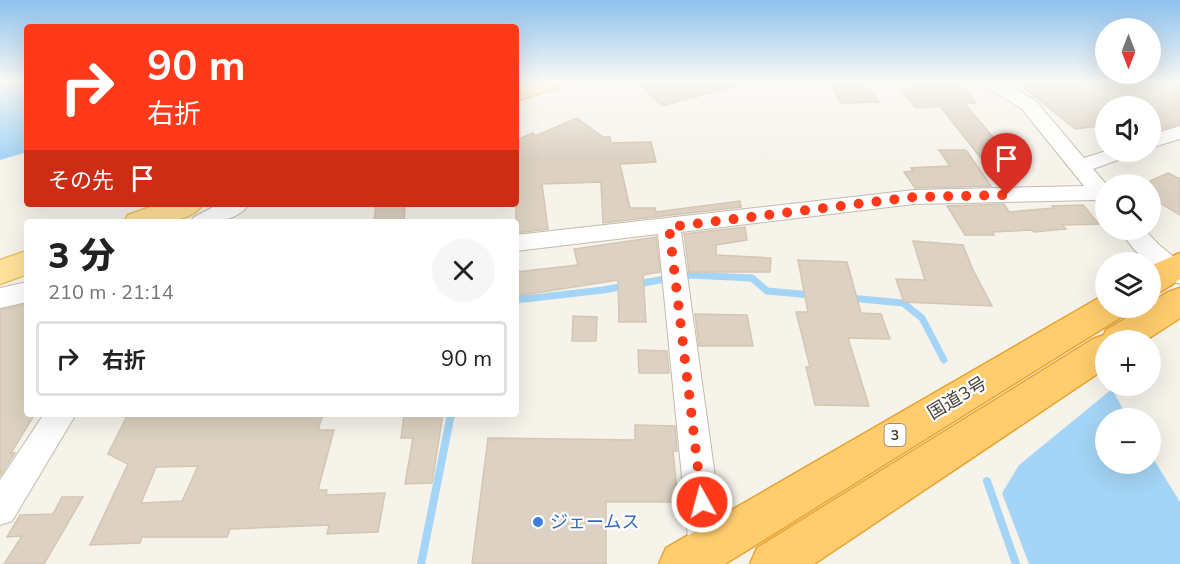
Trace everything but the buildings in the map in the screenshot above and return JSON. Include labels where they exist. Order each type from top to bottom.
[{"type":"highway","points":[[1128,330],[1172,278]]},
{"type":"highway","name":"国道3号","points":[[694,556],[1095,316]]},
{"type":"highway","points":[[773,564],[1095,356]]},
{"type":"main road","points":[[147,219],[180,207]]},
{"type":"main road","points":[[0,272],[24,263]]},
{"type":"street","points":[[1031,107],[1095,186]]},
{"type":"street","points":[[1161,138],[1180,132]]},
{"type":"street","points":[[1080,166],[1095,161]]},
{"type":"street","points":[[519,243],[914,197],[1095,196]]},
{"type":"street","points":[[208,219],[232,207]]},
{"type":"street","points":[[669,227],[694,556]]},
{"type":"street","points":[[1140,240],[1172,278]]},
{"type":"street","points":[[0,298],[24,293]]},
{"type":"street","points":[[0,509],[59,417]]},
{"type":"water","points":[[0,107],[24,107],[24,153],[0,160]]},
{"type":"water","points":[[1103,396],[1116,396],[1122,408],[1095,408],[1095,474],[1161,474],[1161,471],[1180,502],[1180,564],[1029,564],[1002,493],[1019,465]]},
{"type":"waterway","points":[[519,300],[603,290],[688,275],[752,278],[767,291],[812,295]]},
{"type":"waterway","points":[[850,298],[903,303],[922,318],[944,360]]},
{"type":"waterway","points":[[421,564],[450,417]]},
{"type":"waterway","points":[[987,481],[1016,564]]},
{"type":"place","name":"ジェームス","points":[[538,522]]},
{"type":"route","points":[[702,502],[669,227],[914,197],[1007,195]]}]
